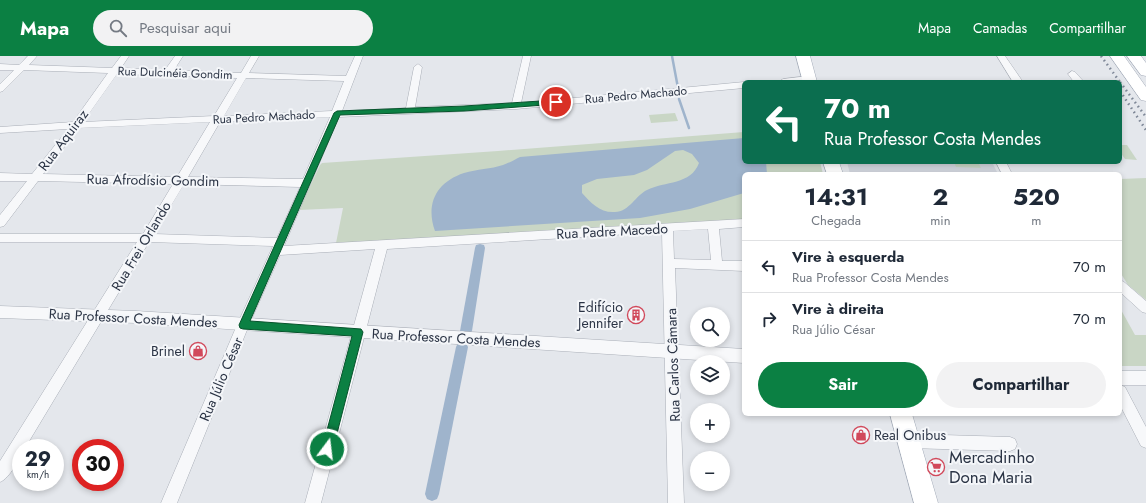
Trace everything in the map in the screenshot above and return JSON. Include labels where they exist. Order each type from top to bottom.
[{"type":"main road","points":[[803,56],[809,80]]},
{"type":"main road","points":[[1117,56],[1146,97]]},
{"type":"main road","points":[[1134,56],[1146,72]]},
{"type":"main road","points":[[902,416],[926,503]]},
{"type":"street","points":[[0,89],[34,56]]},
{"type":"street","name":"Rua Aquiraz","points":[[0,223],[76,125],[125,56]]},
{"type":"street","points":[[169,72],[180,56]]},
{"type":"street","name":"Rua Frei Orlando","points":[[0,475],[146,238],[255,56]]},
{"type":"street","name":"Rua Júlio César","points":[[169,503],[243,325],[337,113],[359,56]]},
{"type":"street","points":[[516,106],[527,56]]},
{"type":"street","points":[[1001,56],[1017,80]]},
{"type":"street","points":[[410,110],[418,66]]},
{"type":"street","name":"Rua Dulcinéia Gondim","points":[[0,67],[350,79]]},
{"type":"street","points":[[1072,74],[1077,80]]},
{"type":"street","name":"Rua Pedro Machado","points":[[0,130],[76,125],[516,106],[742,85]]},
{"type":"street","name":"Rua Afrodísio Gondim","points":[[0,177],[307,183]]},
{"type":"street","name":"Rua Padre Macedo","points":[[0,238],[146,238],[278,246],[382,245],[742,223]]},
{"type":"street","points":[[713,225],[717,265]]},
{"type":"street","name":"Rua Carlos Câmara","points":[[667,228],[673,351],[676,503]]},
{"type":"street","points":[[313,503],[382,245]]},
{"type":"street","points":[[669,263],[742,266]]},
{"type":"street","points":[[1122,287],[1146,308]]},
{"type":"street","name":"Rua Professor Costa Mendes","points":[[0,312],[99,315],[742,356]]},
{"type":"street","points":[[1122,378],[1146,378]]},
{"type":"street","points":[[1122,395],[1146,441]]},
{"type":"street","points":[[909,441],[1010,444]]},
{"type":"shaded area","points":[[848,164],[993,164],[997,172],[850,172]]},
{"type":"green space","points":[[675,113],[678,121],[651,123],[649,115]]},
{"type":"green space","points":[[742,132],[742,164],[820,164],[822,172],[742,172],[742,220],[336,243],[343,208],[299,210],[322,163]]},
{"type":"green space","points":[[1122,145],[1127,145],[1137,160],[1125,159],[1122,155]]},
{"type":"green space","points":[[955,164],[979,164],[981,168],[956,167]]},
{"type":"green space","points":[[1146,178],[1146,300],[1128,285],[1122,275],[1122,179]]},
{"type":"green space","points":[[1122,312],[1135,335],[1146,335],[1146,366],[1122,366]]},
{"type":"water","points":[[742,138],[742,164],[766,164],[767,172],[742,172],[742,194],[690,209],[640,218],[435,231],[432,221],[432,211],[433,203],[440,188],[455,177],[464,173],[507,163],[520,157]],"holes":[[[683,150],[692,154],[699,163],[695,170],[684,179],[647,190],[620,211],[610,212],[600,209],[592,204],[582,193],[582,185],[597,179],[634,175],[647,170],[675,151]]]},
{"type":"waterway","points":[[672,56],[678,88]]},
{"type":"waterway","points":[[679,99],[689,128]]},
{"type":"waterway","points":[[466,331],[480,248]]},
{"type":"waterway","points":[[432,494],[462,347]]},
{"type":"railway","points":[[1101,56],[1119,80]]},
{"type":"railway","points":[[1122,85],[1146,117]]},
{"type":"railway","points":[[1122,94],[1146,130]]},
{"type":"place","name":"Edifício Jennifer","points":[[636,315]]},
{"type":"place","name":"Brinel","points":[[198,351]]},
{"type":"place","name":"Real Onibus","points":[[861,435]]},
{"type":"place","name":"Mercadinho Dona Maria","points":[[936,467]]},
{"type":"route","points":[[327,449],[358,332],[243,325],[337,113],[516,106],[556,102]]}]
